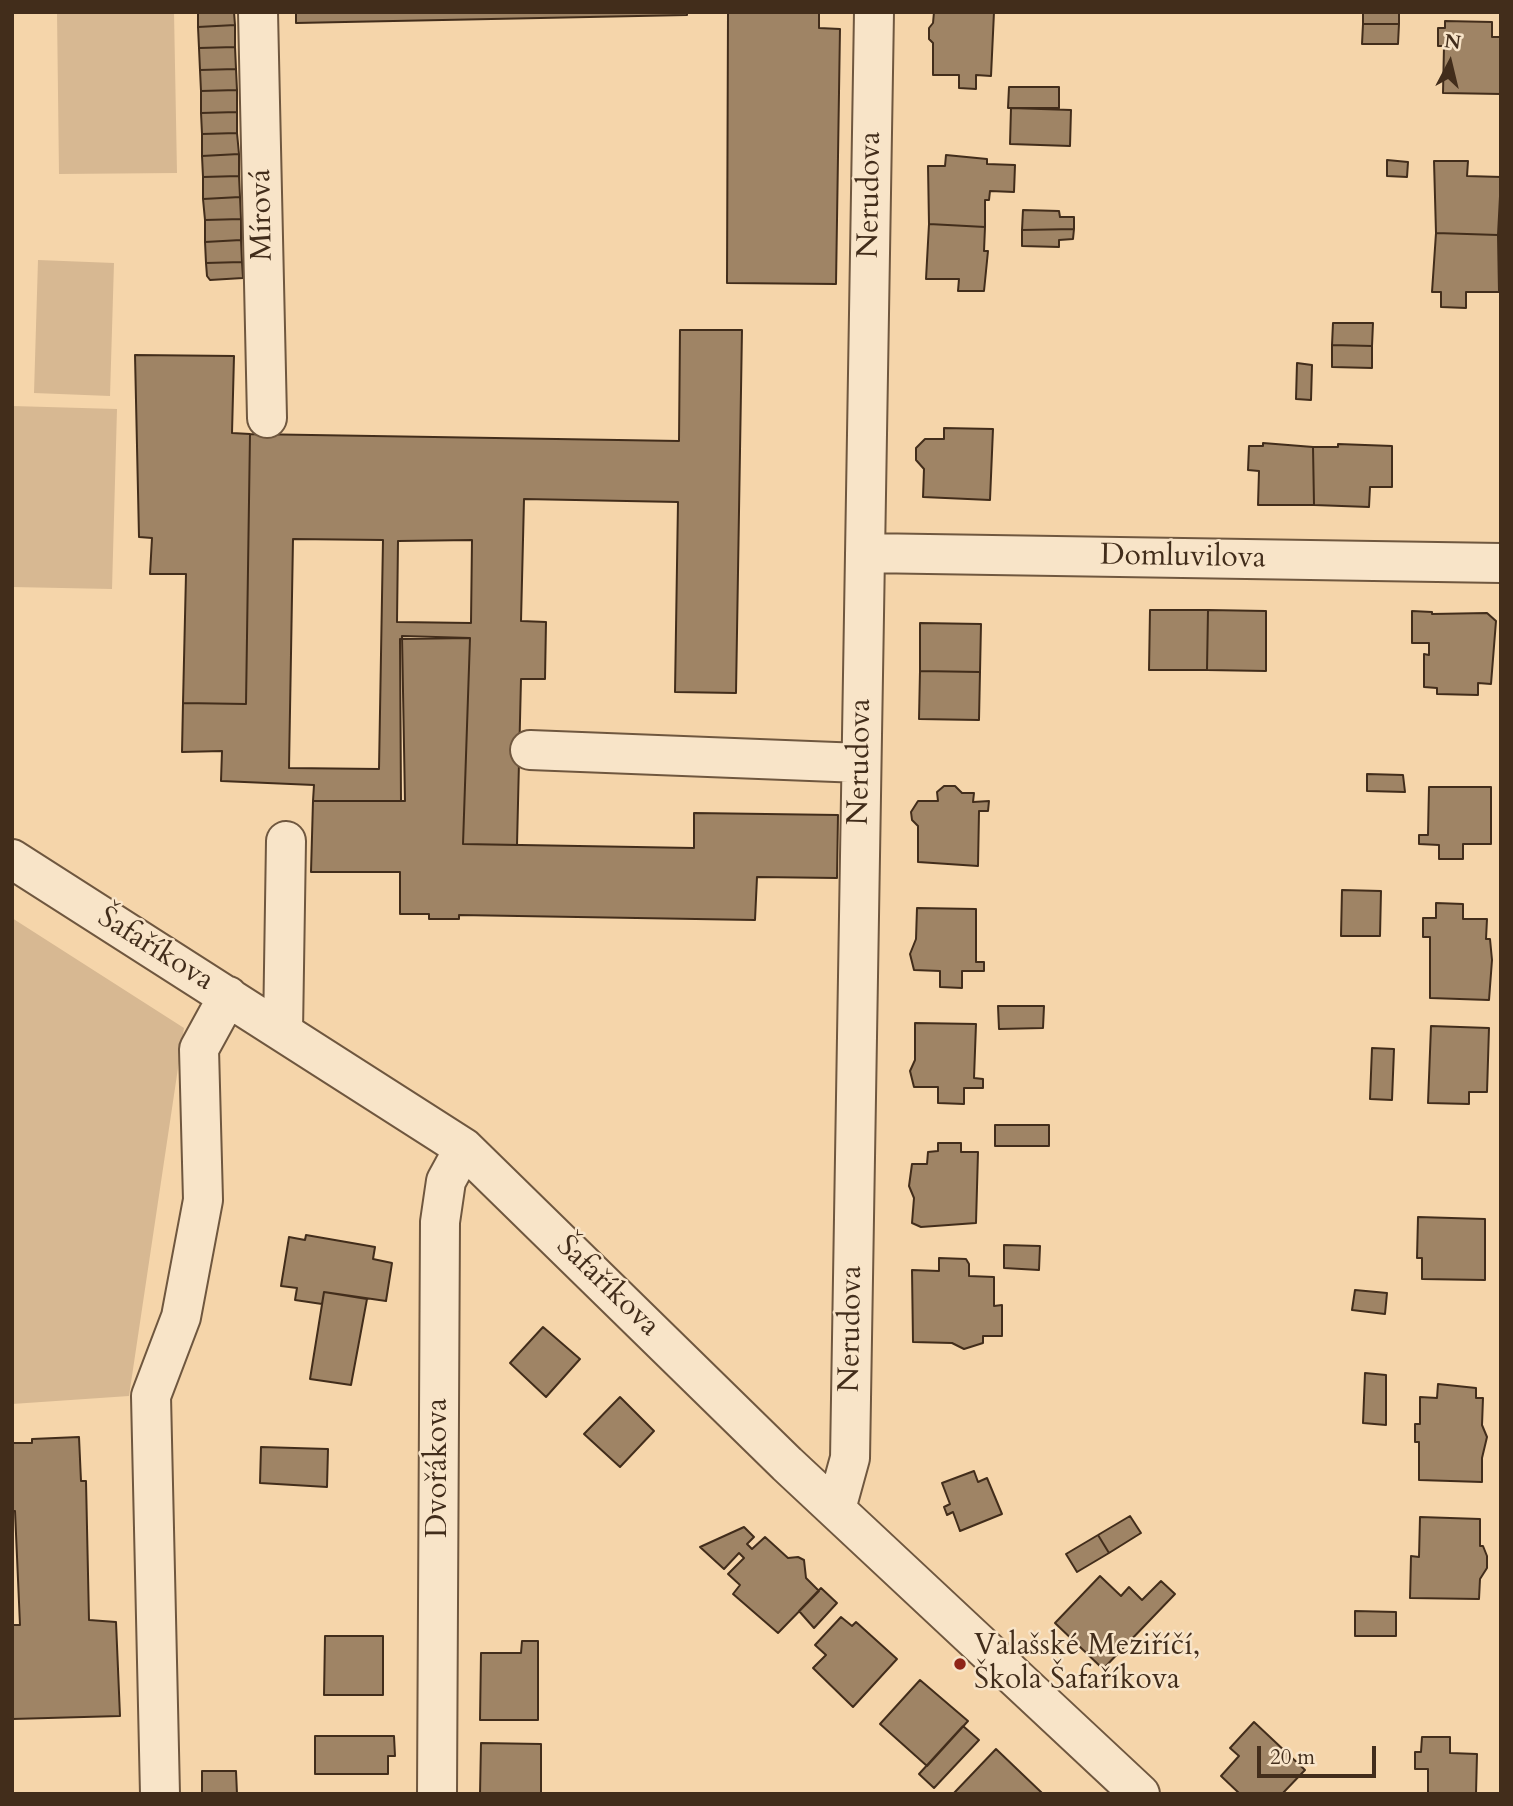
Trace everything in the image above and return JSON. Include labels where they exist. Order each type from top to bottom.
[{"type":"street","name":"Mírová","points":[[258,12],[267,418]]},
{"type":"street","name":"Nerudova","points":[[836,1509],[850,1458],[874,12]]},
{"type":"street","name":"Domluvilova","points":[[865,553],[1501,563]]},
{"type":"street","points":[[530,750],[861,763]]},
{"type":"street","points":[[283,1031],[286,841]]},
{"type":"street","name":"Šafaříkova","points":[[12,859],[464,1148],[836,1509],[1140,1794]]},
{"type":"street","points":[[160,1794],[151,1396],[181,1317],[203,1200],[199,1049],[228,996]]},
{"type":"street","name":"Dvořákova","points":[[438,1794],[440,1222],[446,1181],[464,1148]]},
{"type":"shaded area","points":[[57,12],[174,12],[177,173],[59,174]]},
{"type":"shaded area","points":[[38,260],[114,263],[110,396],[34,393]]},
{"type":"shaded area","points":[[12,406],[117,409],[112,589],[12,587]]},
{"type":"shaded area","points":[[12,918],[184,1028],[129,1396],[12,1404]]},
{"type":"building","points":[[198,12],[234,12],[235,25],[198,27]]},
{"type":"building","points":[[296,12],[687,12],[687,15],[296,23]]},
{"type":"building","points":[[728,12],[819,12],[819,28],[840,29],[836,284],[727,283]]},
{"type":"building","points":[[934,12],[994,12],[991,76],[976,75],[976,89],[959,88],[959,75],[933,75],[933,43],[929,39],[929,28],[933,23]]},
{"type":"building","points":[[1363,12],[1399,12],[1399,24],[1363,24]]},
{"type":"building","points":[[1445,21],[1492,22],[1492,37],[1501,37],[1501,94],[1443,93],[1444,46],[1438,46],[1438,28],[1445,28]]},
{"type":"building","points":[[1363,24],[1399,24],[1398,44],[1362,44]]},
{"type":"building","points":[[235,25],[235,47],[199,48],[198,27]]},
{"type":"building","points":[[235,47],[236,69],[200,70],[199,48]]},
{"type":"building","points":[[236,69],[237,90],[201,91],[200,70]]},
{"type":"building","points":[[1009,87],[1059,87],[1059,108],[1008,108]]},
{"type":"building","points":[[237,90],[237,112],[201,113],[201,91]]},
{"type":"building","points":[[1011,108],[1071,110],[1070,146],[1010,144]]},
{"type":"building","points":[[237,112],[237,133],[202,134],[201,113]]},
{"type":"building","points":[[237,133],[239,154],[202,156],[202,134]]},
{"type":"building","points":[[239,154],[239,176],[203,177],[202,156]]},
{"type":"building","points":[[946,155],[987,159],[987,164],[1015,165],[1014,192],[990,191],[989,200],[985,200],[985,227],[929,224],[928,166],[945,166]]},
{"type":"building","points":[[1387,160],[1408,162],[1407,177],[1387,176]]},
{"type":"building","points":[[1434,161],[1468,161],[1467,176],[1501,177],[1498,235],[1436,233]]},
{"type":"building","points":[[239,176],[240,197],[203,199],[203,177]]},
{"type":"building","points":[[240,197],[241,219],[205,220],[203,199]]},
{"type":"building","points":[[1023,210],[1059,211],[1060,217],[1074,217],[1074,229],[1022,230]]},
{"type":"building","points":[[241,219],[241,240],[205,242],[205,220]]},
{"type":"building","points":[[929,224],[985,227],[984,251],[988,251],[984,291],[958,291],[959,279],[926,279]]},
{"type":"building","points":[[1074,229],[1073,239],[1059,240],[1059,247],[1022,246],[1022,230]]},
{"type":"building","points":[[1436,233],[1498,235],[1499,292],[1466,292],[1466,308],[1441,307],[1441,292],[1432,292]]},
{"type":"building","points":[[241,240],[242,262],[206,263],[205,242]]},
{"type":"building","points":[[242,262],[243,278],[210,280],[207,276],[206,263]]},
{"type":"building","points":[[1333,323],[1373,323],[1372,346],[1332,345]]},
{"type":"building","points":[[680,330],[742,330],[736,693],[675,692],[678,502],[524,499],[521,621],[546,622],[545,679],[521,679],[517,845],[463,844],[470,638],[400,639],[401,801],[313,801],[314,785],[221,781],[222,751],[182,752],[183,703],[246,704],[250,434],[679,441]],"holes":[[[293,539],[383,540],[379,769],[289,768]],[[472,540],[471,623],[397,622],[398,541]]]},
{"type":"building","points":[[1332,345],[1372,346],[1372,368],[1332,367]]},
{"type":"building","points":[[135,355],[234,356],[232,433],[250,434],[246,704],[183,703],[186,574],[150,574],[152,538],[139,537]]},
{"type":"building","points":[[1297,363],[1312,365],[1311,400],[1296,399]]},
{"type":"building","points":[[944,428],[993,429],[990,500],[923,497],[924,469],[916,460],[916,448],[925,439],[944,439]]},
{"type":"building","points":[[1263,443],[1313,447],[1314,505],[1258,505],[1259,471],[1248,470],[1249,446],[1263,446]]},
{"type":"building","points":[[1338,444],[1392,446],[1392,487],[1370,487],[1369,507],[1314,505],[1313,447],[1338,447]]},
{"type":"building","points":[[1150,610],[1208,610],[1207,670],[1149,670]]},
{"type":"building","points":[[1208,610],[1266,611],[1266,671],[1207,670]]},
{"type":"building","points":[[1412,611],[1432,614],[1487,613],[1496,621],[1491,684],[1478,683],[1478,695],[1437,694],[1437,688],[1424,687],[1424,654],[1429,655],[1429,643],[1412,643]]},
{"type":"building","points":[[920,623],[981,624],[980,672],[920,671]]},
{"type":"building","points":[[402,636],[470,638],[463,844],[694,848],[694,813],[838,815],[837,878],[757,877],[755,920],[459,915],[459,919],[429,919],[429,914],[400,914],[400,872],[311,872],[313,801],[405,801]]},
{"type":"building","points":[[920,671],[980,672],[979,720],[919,719]]},
{"type":"building","points":[[1367,774],[1403,775],[1405,792],[1367,791]]},
{"type":"building","points":[[944,786],[955,786],[962,793],[974,793],[973,802],[989,801],[988,811],[979,811],[978,866],[918,862],[918,826],[912,820],[911,812],[918,801],[938,801],[937,792]]},
{"type":"building","points":[[1429,787],[1491,787],[1491,844],[1463,844],[1463,859],[1439,859],[1439,845],[1419,844],[1419,835],[1428,835]]},
{"type":"building","points":[[1342,890],[1381,891],[1380,936],[1341,936]]},
{"type":"building","points":[[1436,903],[1463,904],[1463,919],[1487,919],[1486,939],[1490,939],[1492,960],[1489,1000],[1430,998],[1430,937],[1423,937],[1423,918],[1436,918]]},
{"type":"building","points":[[917,908],[976,909],[976,962],[984,962],[984,971],[962,971],[962,988],[940,987],[940,971],[914,970],[910,954],[916,939]]},
{"type":"building","points":[[998,1006],[1044,1006],[1043,1028],[999,1029]]},
{"type":"building","points":[[915,1023],[976,1024],[974,1078],[983,1079],[983,1088],[964,1088],[964,1104],[938,1103],[938,1087],[914,1087],[910,1071],[915,1060]]},
{"type":"building","points":[[1431,1026],[1489,1028],[1487,1092],[1469,1092],[1469,1104],[1428,1103]]},
{"type":"building","points":[[1372,1048],[1394,1049],[1392,1100],[1370,1099]]},
{"type":"building","points":[[995,1125],[1049,1125],[1049,1146],[995,1146]]},
{"type":"building","points":[[938,1143],[961,1143],[961,1152],[978,1152],[976,1223],[921,1227],[912,1223],[914,1198],[909,1186],[912,1164],[927,1164],[928,1152],[938,1151]]},
{"type":"building","points":[[1418,1217],[1485,1219],[1485,1280],[1422,1279],[1422,1258],[1417,1258]]},
{"type":"building","points":[[306,1235],[375,1247],[373,1259],[392,1263],[386,1301],[324,1292],[322,1304],[295,1300],[297,1288],[281,1286],[289,1237],[305,1240]]},
{"type":"building","points":[[1004,1245],[1040,1246],[1039,1270],[1004,1268]]},
{"type":"building","points":[[939,1258],[966,1259],[969,1276],[994,1277],[994,1306],[1002,1305],[1002,1336],[983,1336],[983,1343],[964,1349],[952,1343],[913,1342],[912,1270],[939,1271]]},
{"type":"building","points":[[1355,1290],[1387,1293],[1385,1314],[1352,1310]]},
{"type":"building","points":[[324,1292],[367,1299],[351,1385],[310,1379]]},
{"type":"building","points":[[543,1327],[580,1359],[546,1397],[510,1363]]},
{"type":"building","points":[[1365,1373],[1386,1375],[1386,1425],[1363,1423]]},
{"type":"building","points":[[1438,1384],[1476,1388],[1476,1398],[1483,1398],[1482,1425],[1487,1437],[1482,1458],[1482,1482],[1419,1480],[1419,1442],[1415,1442],[1415,1424],[1420,1424],[1420,1397],[1437,1398]]},
{"type":"building","points":[[620,1397],[654,1431],[620,1467],[584,1434]]},
{"type":"building","points":[[79,1437],[81,1481],[86,1481],[89,1620],[116,1622],[120,1716],[12,1719],[12,1625],[20,1625],[15,1511],[12,1511],[12,1443],[32,1443],[32,1439]]},
{"type":"building","points":[[261,1447],[328,1449],[327,1487],[260,1483]]},
{"type":"building","points":[[974,1471],[978,1482],[987,1478],[1002,1514],[960,1531],[953,1512],[947,1515],[944,1507],[950,1504],[942,1483]]},
{"type":"building","points":[[1130,1516],[1141,1533],[1109,1553],[1098,1535]]},
{"type":"building","points":[[1420,1517],[1480,1519],[1480,1546],[1483,1546],[1487,1556],[1487,1568],[1480,1579],[1479,1599],[1410,1598],[1411,1556],[1419,1557]]},
{"type":"building","points":[[744,1527],[754,1537],[747,1544],[752,1549],[765,1537],[788,1558],[798,1557],[804,1560],[806,1578],[819,1591],[778,1633],[733,1594],[740,1585],[728,1574],[744,1558],[739,1553],[724,1569],[700,1547]]},
{"type":"building","points":[[1098,1535],[1109,1553],[1077,1572],[1066,1554]]},
{"type":"building","points":[[1100,1576],[1121,1596],[1129,1587],[1142,1600],[1161,1581],[1175,1594],[1103,1669],[1055,1623]]},
{"type":"building","points":[[821,1588],[837,1603],[814,1628],[799,1611]]},
{"type":"building","points":[[1355,1611],[1396,1612],[1396,1636],[1355,1636]]},
{"type":"building","points":[[841,1617],[852,1626],[856,1622],[897,1659],[853,1707],[813,1668],[826,1655],[815,1645]]},
{"type":"building","points":[[325,1636],[383,1636],[383,1695],[324,1695]]},
{"type":"building","points":[[522,1641],[538,1641],[538,1720],[480,1720],[481,1653],[521,1653]]},
{"type":"building","points":[[920,1680],[968,1721],[927,1766],[880,1724]]},
{"type":"building","points":[[1254,1722],[1305,1770],[1282,1794],[1240,1794],[1221,1776],[1239,1756],[1230,1748]]},
{"type":"building","points":[[963,1726],[979,1740],[934,1788],[919,1774]]},
{"type":"building","points":[[315,1736],[394,1736],[395,1756],[388,1756],[388,1774],[315,1774]]},
{"type":"building","points":[[1422,1737],[1450,1737],[1450,1753],[1477,1754],[1476,1794],[1428,1794],[1428,1769],[1415,1769],[1415,1752],[1421,1752]]},
{"type":"building","points":[[481,1743],[541,1744],[541,1794],[480,1794]]},
{"type":"building","points":[[996,1749],[1042,1793],[954,1793]]},
{"type":"building","points":[[202,1771],[236,1771],[237,1794],[202,1794]]},
{"type":"place","name":"Valašské Meziříčí, Škola Šafaříkova","points":[[960,1664]]}]
